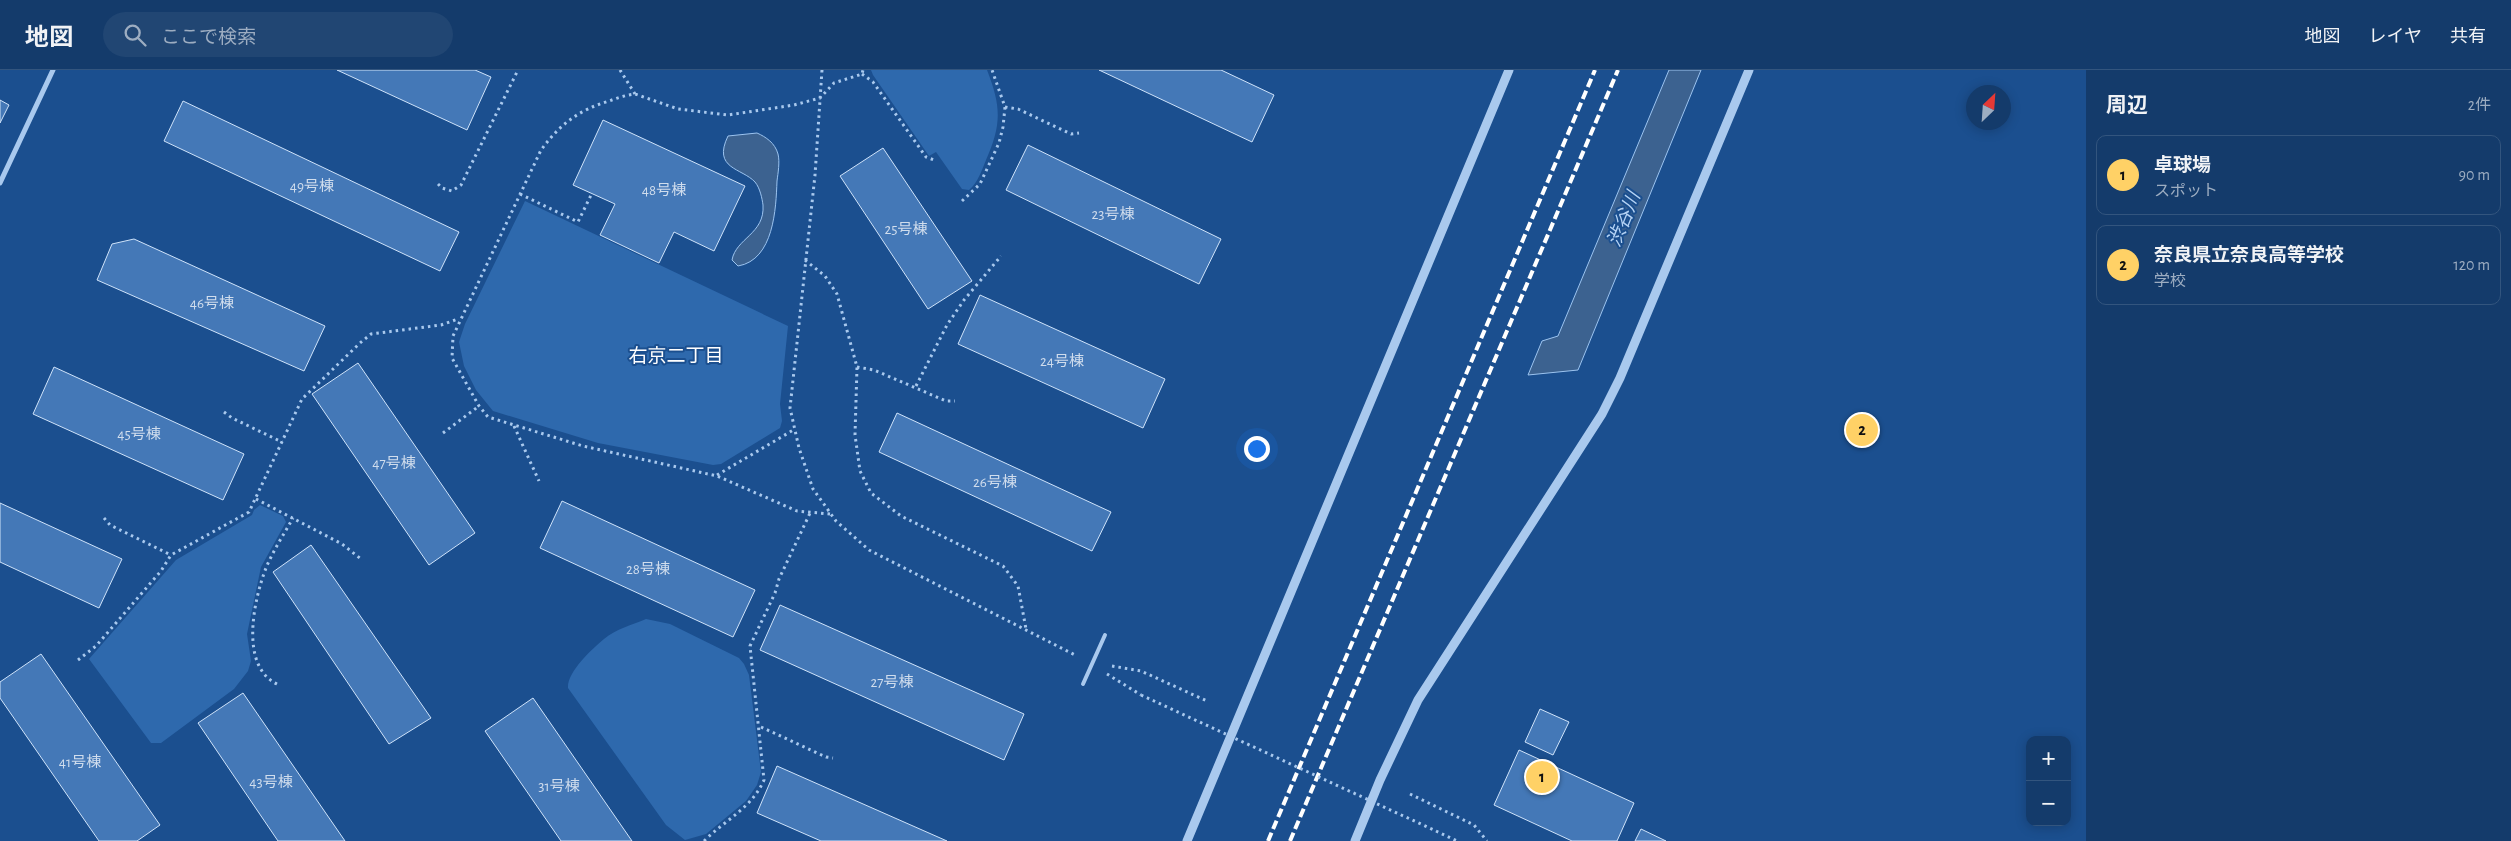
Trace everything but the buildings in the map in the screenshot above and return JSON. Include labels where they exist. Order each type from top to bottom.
[{"type":"street","points":[[0,182],[53,70]]},
{"type":"street","points":[[1187,841],[1509,70]]},
{"type":"street","points":[[1355,841],[1380,780],[1418,700],[1602,414],[1620,378],[1749,70]]},
{"type":"lane","points":[[1084,684],[1105,635]]},
{"type":"path","points":[[438,184],[442,188],[452,191],[461,185],[518,70]]},
{"type":"path","points":[[620,70],[635,94]]},
{"type":"path","points":[[822,70],[815,175],[790,408],[813,489],[830,514],[869,550],[1077,656]]},
{"type":"path","points":[[962,201],[980,184],[999,143],[1005,107],[992,70]]},
{"type":"path","points":[[830,514],[797,511],[717,476],[583,446],[488,417],[479,406],[452,358],[453,336],[459,319],[541,150],[566,121],[596,105],[635,94],[678,109],[728,115],[794,105],[820,98],[834,83],[863,72],[873,82],[926,157],[934,160]]},
{"type":"path","points":[[1005,107],[1018,109],[1071,134],[1079,133]]},
{"type":"path","points":[[520,194],[578,222],[592,193]]},
{"type":"path","points":[[916,386],[947,324],[964,300],[1001,256]]},
{"type":"path","points":[[805,260],[825,276],[837,294],[857,367],[854,435],[860,471],[871,493],[901,516],[1002,566],[1018,586],[1026,629]]},
{"type":"path","points":[[78,660],[102,638],[161,571],[171,556],[249,512],[306,393],[371,334],[441,325],[459,319]]},
{"type":"path","points":[[857,367],[874,370],[916,386],[946,401],[955,401]]},
{"type":"path","points":[[443,433],[479,406]]},
{"type":"path","points":[[224,412],[232,418],[282,442]]},
{"type":"path","points":[[514,426],[539,482]]},
{"type":"path","points":[[717,476],[795,430]]},
{"type":"path","points":[[256,499],[342,544],[361,559]]},
{"type":"path","points":[[704,841],[748,805],[761,788],[765,774],[750,646],[775,593],[778,579],[811,511]]},
{"type":"path","points":[[104,518],[110,524],[171,556]]},
{"type":"path","points":[[277,684],[268,680],[261,672],[255,658],[252,646],[254,618],[265,570],[293,518]]},
{"type":"path","points":[[1104,664],[1141,671],[1207,700]]},
{"type":"path","points":[[1102,671],[1141,695],[1458,841]]},
{"type":"path","points":[[760,727],[826,758],[833,758]]},
{"type":"path","points":[[1410,794],[1474,825],[1487,841]]},
{"type":"shaded area","points":[[871,70],[987,70],[997,105],[997,125],[995,136],[981,173],[969,190],[962,189],[936,152],[929,156]]},
{"type":"shaded area","points":[[525,201],[788,326],[780,404],[782,421],[780,428],[721,464],[713,465],[598,443],[493,411],[476,390],[464,366],[459,342],[465,324]]},
{"type":"shaded area","points":[[260,505],[283,516],[286,522],[261,567],[247,634],[251,661],[248,671],[234,689],[161,743],[151,743],[89,659],[176,560],[252,515],[254,510]]},
{"type":"shaded area","points":[[646,619],[670,624],[739,658],[749,675],[761,772],[757,785],[746,801],[706,834],[685,840],[666,825],[568,688],[576,668],[599,643],[614,632]]},
{"type":"water","name":"渋谷川","points":[[1669,70],[1701,70],[1578,370],[1528,375],[1542,341],[1558,336]]},
{"type":"water","points":[[757,133],[770,141],[778,154],[779,168],[776,205],[771,231],[766,244],[750,262],[738,266],[732,260],[739,246],[760,223],[763,205],[755,182],[726,161],[724,147],[728,136]]},
{"type":"railway","points":[[1268,841],[1595,70]]},
{"type":"railway","points":[[1290,841],[1618,70]]},
{"type":"place","name":"奈良県立奈良高等学校","points":[[1862,430]]},
{"type":"place","name":"卓球場","points":[[1542,777]]},
{"type":"district","name":"右京二丁目","points":[[676,355]]}]
